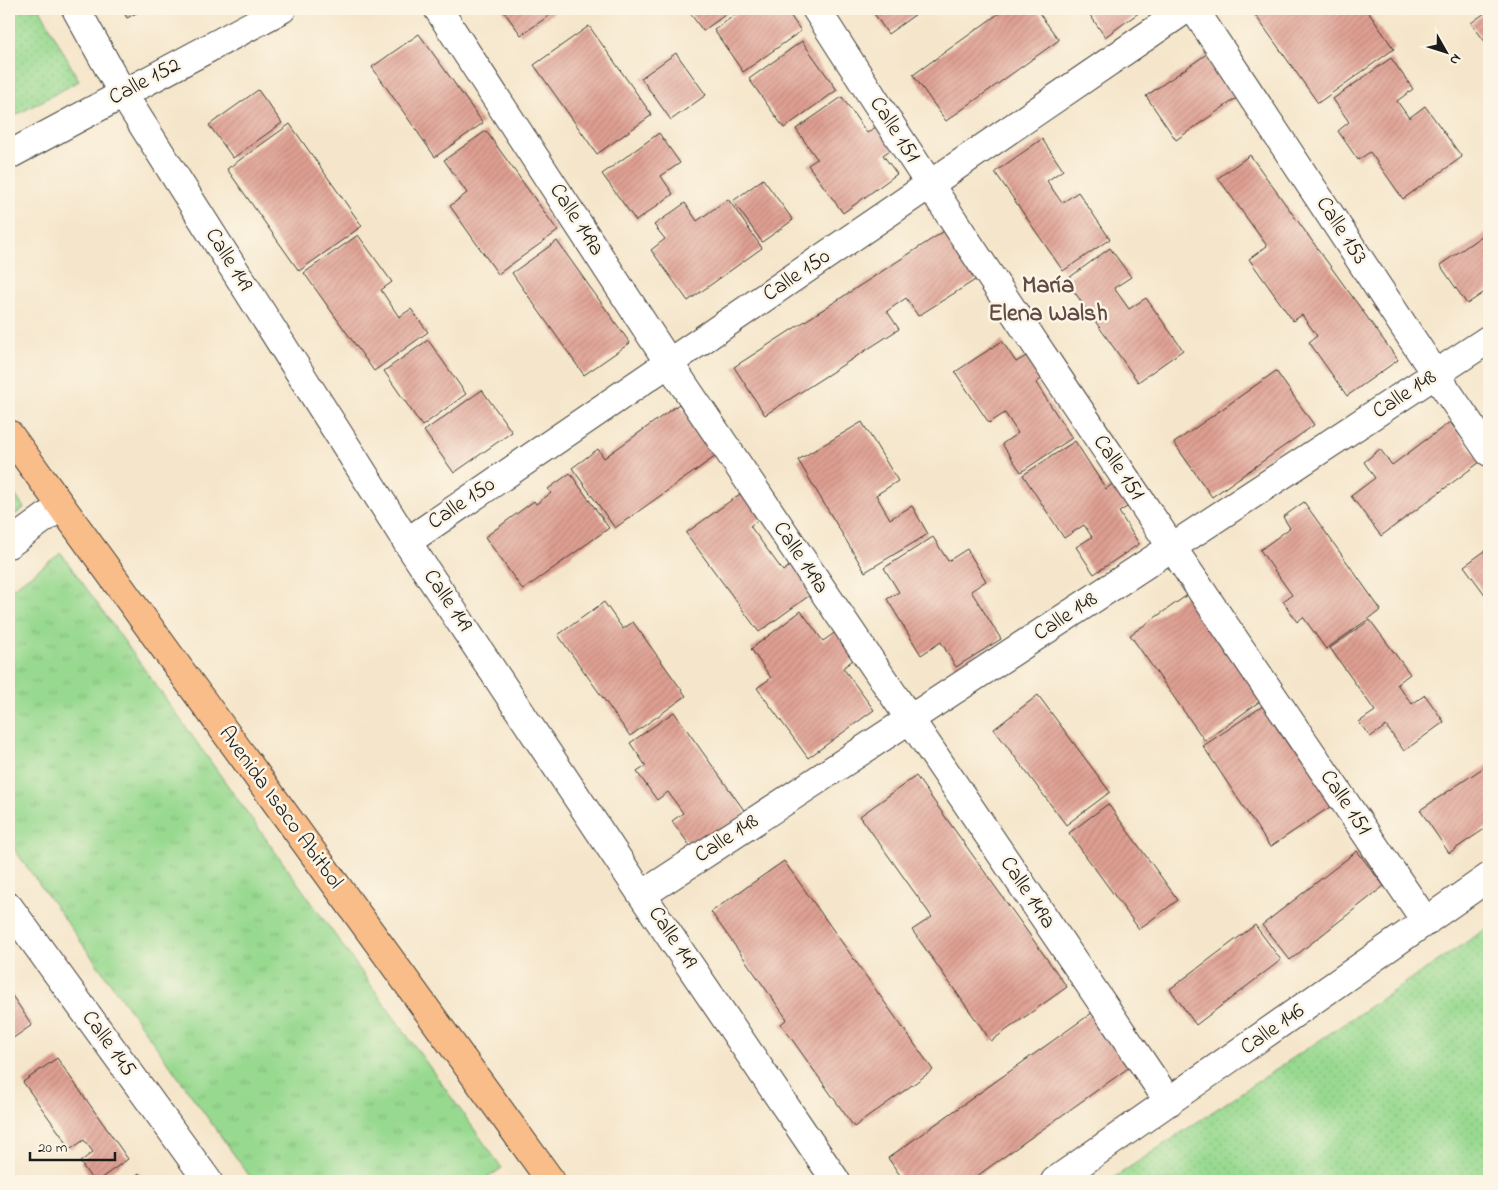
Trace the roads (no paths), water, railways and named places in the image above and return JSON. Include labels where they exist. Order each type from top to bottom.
[{"type":"main road","name":"Avenida Isaco Abitbol","points":[[9,434],[550,1181]]},
{"type":"street","name":"Calle 149","points":[[76,9],[123,94],[407,542],[642,895],[836,1181]]},
{"type":"street","name":"Calle 152","points":[[9,155],[282,9]]},
{"type":"street","name":"Calle 149a","points":[[438,9],[669,363],[1169,1102]]},
{"type":"street","name":"Calle 151","points":[[816,9],[929,185],[1426,922]]},
{"type":"street","name":"Calle 150","points":[[407,542],[1186,9]]},
{"type":"street","name":"Calle 153","points":[[1194,9],[1489,452]]},
{"type":"street","name":"Calle 148","points":[[642,895],[1489,340]]},
{"type":"street","points":[[9,544],[60,506]]},
{"type":"street","name":"Calle 146","points":[[1055,1181],[1489,877]]},
{"type":"street","name":"Calle 145","points":[[9,907],[208,1181]]},
{"type":"district","name":"María Elena Walsh","points":[[1048,300]]}]
